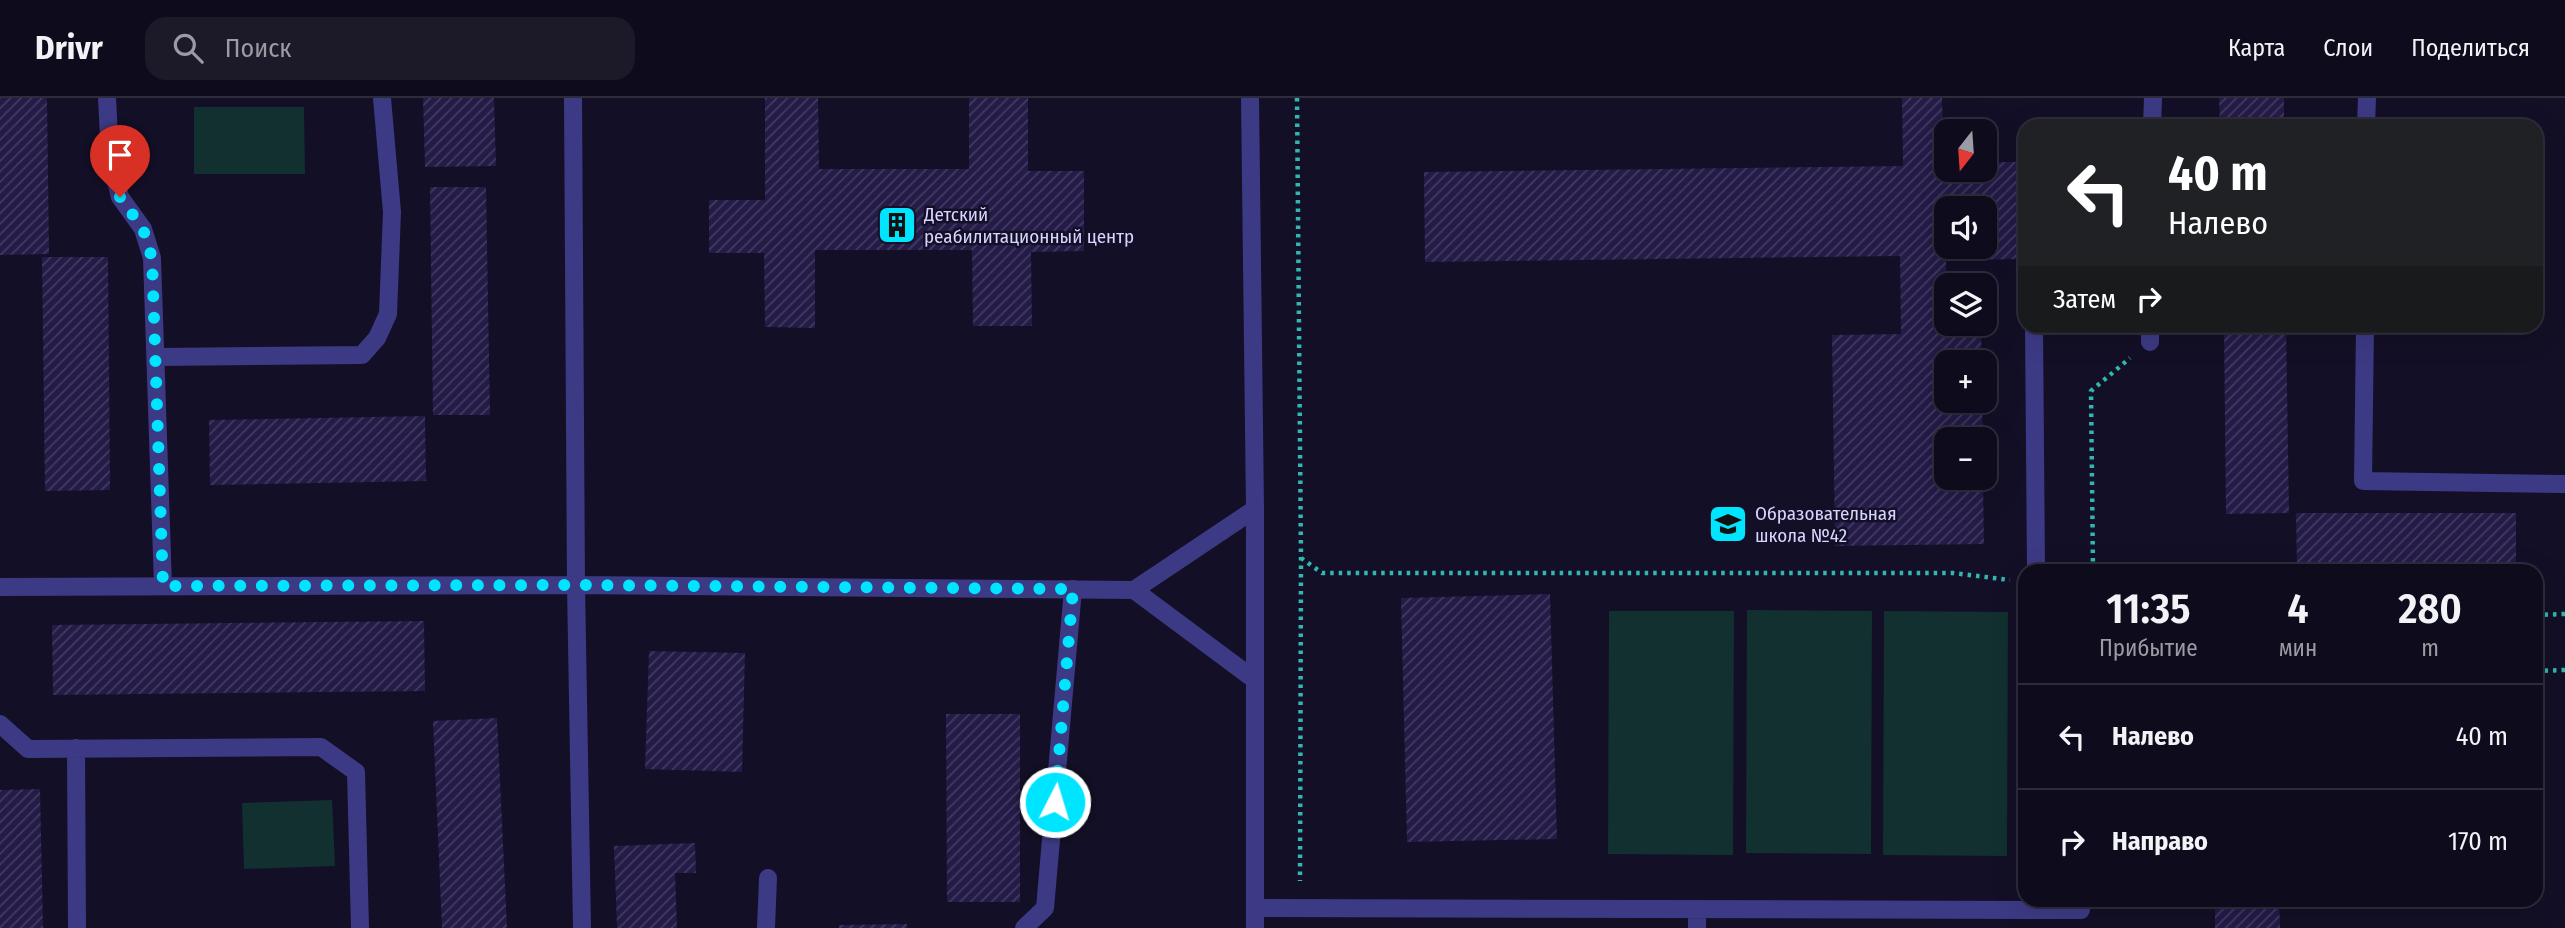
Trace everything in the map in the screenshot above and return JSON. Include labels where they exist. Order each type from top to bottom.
[{"type":"street","points":[[107,98],[110,156],[120,197],[143,229],[152,258],[163,586]]},
{"type":"street","points":[[156,357],[362,355],[377,338],[388,314],[392,212],[382,98]]},
{"type":"street","points":[[573,98],[576,585],[582,928]]},
{"type":"street","points":[[1250,98],[1255,509],[1255,928]]},
{"type":"street","points":[[2152,98],[2152,119]]},
{"type":"street","points":[[2366,119],[2367,98]]},
{"type":"street","points":[[2034,333],[2036,564]]},
{"type":"street","points":[[2365,333],[2363,481],[2565,484]]},
{"type":"street","points":[[0,587],[576,585],[1134,590],[1255,509]]},
{"type":"street","points":[[1024,928],[1045,908],[1073,589]]},
{"type":"street","points":[[1134,590],[1255,680]]},
{"type":"street","points":[[0,724],[29,749],[321,747],[356,772],[360,928]]},
{"type":"street","points":[[76,748],[77,928]]},
{"type":"street","points":[[766,928],[768,877]]},
{"type":"street","points":[[1255,908],[1300,906],[1697,909],[2018,905]]},
{"type":"street","points":[[2053,907],[2081,910]]},
{"type":"street","points":[[1697,909],[1697,928]]},
{"type":"path","points":[[1297,98],[1301,558],[1300,906]]},
{"type":"path","points":[[2093,564],[2091,391],[2150,334]]},
{"type":"path","points":[[1301,558],[1322,573],[1953,573],[2013,580]]},
{"type":"path","points":[[2543,614],[2565,614]]},
{"type":"path","points":[[2543,671],[2565,670]]},
{"type":"green space","points":[[194,107],[304,107],[305,174],[194,174]]},
{"type":"green space","points":[[1747,610],[1872,611],[1871,854],[1746,853]]},
{"type":"green space","points":[[1609,611],[1734,611],[1733,855],[1608,854]]},
{"type":"green space","points":[[1884,611],[2008,612],[2007,856],[1883,855]]},
{"type":"green space","points":[[332,800],[335,866],[244,869],[242,803]]},
{"type":"building","points":[[0,98],[47,98],[49,254],[0,255]]},
{"type":"building","points":[[423,98],[494,98],[496,166],[425,167]]},
{"type":"building","name":"Детский реабилитационный центр","points":[[765,98],[818,98],[819,169],[969,169],[969,98],[1028,98],[1028,171],[1084,171],[1084,251],[1031,252],[1032,326],[973,326],[972,250],[815,250],[815,328],[765,327],[764,253],[709,253],[709,200],[765,200]]},
{"type":"building","name":"Образовательная школа №42","points":[[1902,98],[1942,98],[1943,119],[1934,119],[1934,182],[1997,182],[1997,162],[2018,162],[2018,259],[1946,260],[1946,273],[1934,273],[1934,336],[1981,336],[1982,350],[1934,350],[1934,413],[1982,413],[1983,427],[1934,427],[1934,490],[1983,490],[1984,544],[1835,546],[1832,335],[1901,334],[1900,256],[1425,262],[1424,172],[1903,166]]},
{"type":"building","points":[[2219,98],[2284,98],[2284,119],[2220,119]]},
{"type":"building","points":[[430,187],[486,187],[490,415],[433,415]]},
{"type":"building","points":[[42,257],[108,257],[110,490],[45,491]]},
{"type":"building","points":[[2224,333],[2286,333],[2289,513],[2226,514]]},
{"type":"building","points":[[425,416],[426,481],[210,485],[209,420]]},
{"type":"building","points":[[2296,513],[2516,513],[2516,564],[2297,564]]},
{"type":"building","points":[[1550,594],[1557,839],[1407,842],[1401,598]]},
{"type":"building","points":[[424,621],[425,691],[53,695],[52,625]]},
{"type":"building","points":[[649,651],[745,653],[742,772],[645,769]]},
{"type":"building","points":[[946,714],[1020,714],[1020,902],[947,902]]},
{"type":"building","points":[[497,718],[507,928],[442,928],[433,721]]},
{"type":"building","points":[[40,789],[43,928],[0,928],[0,790]]},
{"type":"building","points":[[695,843],[696,873],[675,873],[677,928],[617,928],[614,846]]},
{"type":"building","points":[[2215,907],[2279,907],[2280,928],[2215,928]]},
{"type":"building","points":[[907,924],[907,928],[839,928],[839,925]]},
{"type":"place","name":"Детский реабилитационный центр","points":[[897,225]]},
{"type":"place","name":"Образовательная школа №42","points":[[1728,524]]},
{"type":"route","points":[[120,197],[143,229],[152,258],[163,586],[576,585],[1073,589],[1055,802]]}]
